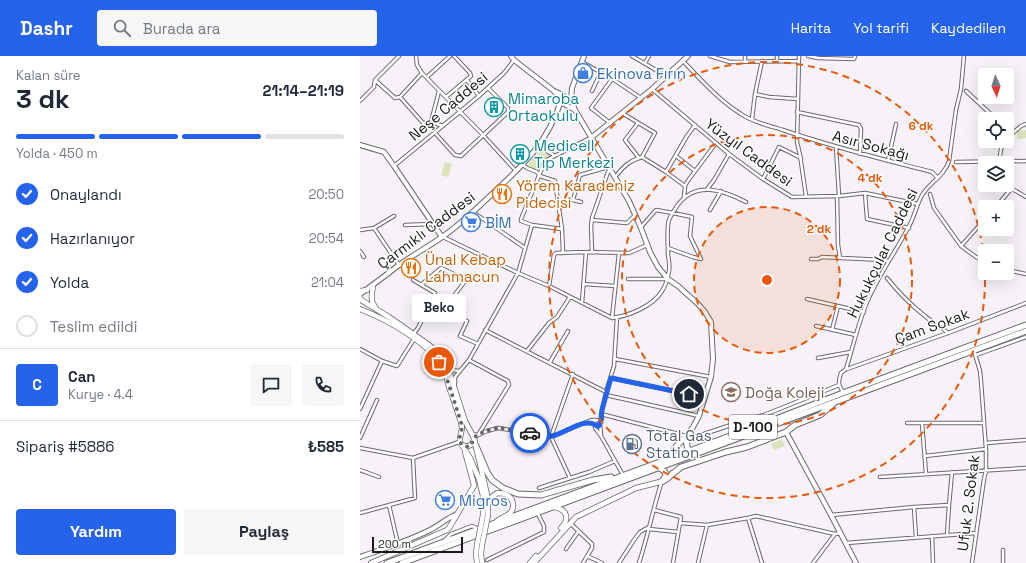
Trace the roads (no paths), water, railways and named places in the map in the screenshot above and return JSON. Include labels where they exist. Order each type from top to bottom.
[{"type":"highway","name":"D-100","points":[[387,563],[1026,325]]},
{"type":"highway","name":"D-100","points":[[402,563],[837,401],[975,352],[1026,331]]},
{"type":"highway","points":[[663,481],[681,468],[726,452],[747,448],[786,432],[795,425],[820,415],[837,401]]},
{"type":"highway","points":[[686,436],[689,451]]},
{"type":"highway","points":[[669,458],[672,450],[686,436]]},
{"type":"highway","points":[[476,446],[492,480],[503,488],[518,494],[541,495],[593,480],[624,475]]},
{"type":"highway","points":[[671,475],[681,460]]},
{"type":"highway","points":[[660,468],[665,471],[666,474],[663,481]]},
{"type":"main road","points":[[511,56],[514,60],[554,91],[568,95],[629,201],[653,259],[658,267],[668,279],[698,304],[711,322],[713,359],[711,377],[699,416],[686,436]]},
{"type":"main road","points":[[557,113],[565,105],[570,103],[572,88],[584,56]]},
{"type":"main road","points":[[592,137],[642,98],[684,58]]},
{"type":"main road","points":[[557,113],[560,100],[572,88]]},
{"type":"main road","points":[[554,91],[565,105],[576,110]]},
{"type":"main road","name":"Çarmıklı Caddesi","points":[[360,294],[442,237],[473,212],[523,165],[548,132],[557,113]]},
{"type":"main road","points":[[360,145],[384,152],[442,237]]},
{"type":"main road","points":[[371,563],[447,530],[474,486],[462,445],[461,422],[444,370],[439,362],[414,336],[395,325],[360,309],[362,304],[361,299],[373,286]]},
{"type":"main road","points":[[373,286],[372,300],[373,304],[378,310]]},
{"type":"main road","points":[[360,291],[367,290]]},
{"type":"main road","points":[[361,299],[434,349],[448,368],[465,421],[471,434]]},
{"type":"main road","points":[[786,432],[832,515],[856,563]]},
{"type":"main road","points":[[461,436],[464,433],[471,434],[476,437]]},
{"type":"main road","points":[[462,445],[467,447],[471,445],[476,437]]},
{"type":"main road","points":[[476,437],[476,446],[487,490],[488,503]]},
{"type":"main road","points":[[462,445],[475,468],[479,479],[484,500],[485,515]]},
{"type":"main road","points":[[534,563],[576,517],[626,492],[663,481]]},
{"type":"main road","points":[[477,563],[476,554],[480,545],[488,503],[497,493],[506,494],[512,499],[513,506],[510,513],[490,525]]},
{"type":"main road","points":[[530,563],[564,525],[566,520],[563,510],[552,506]]},
{"type":"main road","points":[[360,557],[398,544],[430,530],[457,514]]},
{"type":"main road","points":[[480,545],[482,563]]},
{"type":"street","points":[[360,101],[374,87],[375,80],[399,56]]},
{"type":"street","points":[[416,56],[417,65],[422,72],[483,135],[516,172]]},
{"type":"street","points":[[427,77],[450,56]]},
{"type":"street","points":[[446,97],[471,76],[454,56]]},
{"type":"street","points":[[632,56],[666,76]]},
{"type":"street","points":[[645,63],[649,56]]},
{"type":"street","points":[[710,56],[730,62],[799,62]]},
{"type":"street","points":[[745,56],[745,62]]},
{"type":"street","points":[[777,56],[777,62]]},
{"type":"street","points":[[799,56],[797,135],[806,196]]},
{"type":"street","points":[[808,56],[818,58],[855,57]]},
{"type":"street","name":"Hukukçular Caddesi","points":[[839,385],[841,373],[846,370],[867,302],[908,228],[926,189],[938,178],[949,162],[956,110],[961,89],[964,56]]},
{"type":"street","name":"Asır Sokağı","points":[[684,58],[700,79],[741,115],[836,147],[932,172],[938,178]]},
{"type":"street","name":"Neşe Caddesi","points":[[394,166],[480,96],[514,60]]},
{"type":"street","points":[[752,119],[755,94],[762,61]]},
{"type":"street","points":[[581,62],[601,72],[642,98]]},
{"type":"street","points":[[375,80],[395,98],[400,97],[422,72]]},
{"type":"street","points":[[592,91],[601,72]]},
{"type":"street","points":[[610,123],[591,108],[612,79]]},
{"type":"street","points":[[467,80],[480,96]]},
{"type":"street","points":[[435,133],[455,154],[461,156],[508,112],[508,108],[488,88]]},
{"type":"street","name":"Yüzyıl Caddesi","points":[[652,89],[729,154],[763,179],[792,197],[838,196],[865,193],[918,204]]},
{"type":"street","points":[[431,122],[439,91]]},
{"type":"street","points":[[966,91],[988,112]]},
{"type":"street","points":[[755,94],[769,97],[798,99]]},
{"type":"street","points":[[400,97],[423,123],[431,122],[443,126]]},
{"type":"street","points":[[797,112],[859,125],[861,129],[860,154]]},
{"type":"street","points":[[615,177],[623,167],[633,160],[641,158],[655,133],[622,113]]},
{"type":"street","points":[[638,123],[625,140],[641,158],[666,172],[685,186]]},
{"type":"street","points":[[888,161],[896,124]]},
{"type":"street","points":[[1014,132],[1026,124]]},
{"type":"street","points":[[666,172],[687,136],[695,126]]},
{"type":"street","points":[[562,229],[532,225],[521,222],[521,219],[545,161],[592,137]]},
{"type":"street","points":[[684,197],[685,186],[716,143]]},
{"type":"street","points":[[538,146],[555,157]]},
{"type":"street","points":[[763,179],[779,147],[801,158]]},
{"type":"street","points":[[836,147],[840,258]]},
{"type":"street","points":[[706,190],[714,180],[729,154]]},
{"type":"street","points":[[676,156],[695,171]]},
{"type":"street","points":[[1014,161],[1026,161]]},
{"type":"street","points":[[956,162],[978,162]]},
{"type":"street","points":[[523,165],[526,168],[537,172],[540,176],[554,181],[562,229],[563,253]]},
{"type":"street","points":[[581,202],[573,200],[580,175],[610,168]]},
{"type":"street","points":[[592,252],[590,226],[610,168]]},
{"type":"street","points":[[1014,190],[1026,197]]},
{"type":"street","points":[[442,237],[570,296],[612,318],[638,310],[651,302],[662,291],[668,279],[670,269],[668,223],[673,212],[684,197],[695,191],[721,191],[731,194],[746,202]]},
{"type":"street","points":[[710,210],[721,191]]},
{"type":"street","points":[[1002,200],[1008,192]]},
{"type":"street","points":[[865,193],[867,219],[908,228]]},
{"type":"street","points":[[930,194],[934,208],[961,246],[978,258]]},
{"type":"street","points":[[641,228],[656,210],[673,212],[692,217],[690,236],[701,259],[668,248]]},
{"type":"street","points":[[473,212],[525,248]]},
{"type":"street","points":[[592,220],[628,223],[635,215]]},
{"type":"street","points":[[360,230],[374,228],[394,216]]},
{"type":"street","points":[[405,225],[432,224]]},
{"type":"street","points":[[454,386],[456,377],[469,360],[518,273],[532,225]]},
{"type":"street","points":[[961,246],[978,227]]},
{"type":"street","points":[[374,228],[400,265]]},
{"type":"street","points":[[548,286],[554,255],[556,253],[629,253],[647,245]]},
{"type":"street","points":[[360,251],[364,257]]},
{"type":"street","points":[[582,303],[586,252]]},
{"type":"street","points":[[612,318],[619,253]]},
{"type":"street","points":[[811,259],[818,259],[822,257],[883,260],[888,262]]},
{"type":"street","points":[[422,285],[441,268],[466,280],[443,310]]},
{"type":"street","points":[[1014,271],[1026,274]]},
{"type":"street","points":[[887,278],[907,300],[926,317],[948,333]]},
{"type":"street","points":[[628,279],[668,279]]},
{"type":"street","points":[[360,349],[382,362],[396,366],[421,322],[417,319],[435,293],[413,280]]},
{"type":"street","points":[[583,284],[615,286]]},
{"type":"street","points":[[527,351],[549,323],[557,317],[570,296]]},
{"type":"street","points":[[807,299],[864,312]]},
{"type":"street","name":"Çam Sokak","points":[[846,370],[1026,303]]},
{"type":"street","points":[[427,304],[467,321],[460,336],[478,344]]},
{"type":"street","points":[[832,330],[838,306]]},
{"type":"street","points":[[601,436],[601,414],[615,359],[618,317]]},
{"type":"street","points":[[816,326],[856,335]]},
{"type":"street","points":[[485,330],[573,374],[606,394],[699,416]]},
{"type":"street","points":[[550,362],[568,331]]},
{"type":"street","points":[[975,352],[1026,337]]},
{"type":"street","points":[[818,358],[851,352]]},
{"type":"street","name":"Ufuk 2. Sokak","points":[[972,563],[986,471],[986,444],[981,381],[975,352]]},
{"type":"street","points":[[615,359],[711,377]]},
{"type":"street","points":[[469,360],[508,381],[509,385],[476,437]]},
{"type":"street","points":[[360,409],[382,362]]},
{"type":"street","points":[[448,368],[460,371]]},
{"type":"street","points":[[570,478],[551,436],[573,374]]},
{"type":"street","points":[[611,378],[705,398]]},
{"type":"street","points":[[601,414],[686,436],[701,435],[764,415],[839,385],[843,393]]},
{"type":"street","points":[[360,438],[377,400]]},
{"type":"street","points":[[601,414],[594,424],[595,428],[624,475]]},
{"type":"street","points":[[764,415],[768,422]]},
{"type":"street","points":[[476,437],[487,431],[498,428],[551,436],[592,420],[599,420],[600,423]]},
{"type":"street","points":[[585,423],[598,426],[600,423]]},
{"type":"street","points":[[907,423],[984,423]]},
{"type":"street","points":[[922,423],[926,474]]},
{"type":"street","points":[[986,444],[1026,440]]},
{"type":"street","points":[[360,448],[413,458],[462,445]]},
{"type":"street","points":[[925,456],[986,449]]},
{"type":"street","points":[[360,513],[415,498],[413,458]]},
{"type":"street","points":[[539,488],[615,461]]},
{"type":"street","points":[[880,477],[1026,468]]},
{"type":"street","points":[[360,470],[379,477]]},
{"type":"street","points":[[947,535],[952,472]]},
{"type":"street","points":[[639,563],[656,500],[663,481]]},
{"type":"street","points":[[389,505],[398,544]]},
{"type":"street","points":[[832,515],[949,505]]},
{"type":"street","points":[[914,507],[916,537]]},
{"type":"street","points":[[654,510],[681,517],[673,563]]},
{"type":"street","points":[[487,560],[544,532],[544,526],[537,512]]},
{"type":"street","points":[[680,523],[707,525],[756,516],[835,534],[841,534]]},
{"type":"street","points":[[748,518],[762,563]]},
{"type":"street","points":[[570,523],[592,544],[592,548],[583,563]]},
{"type":"street","points":[[698,563],[707,525]]},
{"type":"street","points":[[619,563],[640,532],[649,528],[678,532]]},
{"type":"street","points":[[566,549],[579,532]]},
{"type":"street","points":[[846,543],[976,533]]},
{"type":"street","points":[[813,563],[835,534]]},
{"type":"street","points":[[932,536],[933,563]]},
{"type":"street","points":[[1003,550],[1003,563]]},
{"type":"street","points":[[588,556],[602,563]]},
{"type":"place","name":"Ekinova Fırın","points":[[583,73]]},
{"type":"place","name":"Mimaroba Ortaokulu","points":[[494,107]]},
{"type":"place","name":"Medicell Tıp Merkezi","points":[[520,154]]},
{"type":"place","name":"Yörem Karadeniz Pidecisi","points":[[502,194]]},
{"type":"place","name":"BİM","points":[[471,222]]},
{"type":"place","name":"Ünal Kebap Lahmacun","points":[[411,268]]},
{"type":"place","name":"Beko","points":[[439,362]]},
{"type":"place","name":"Doğa Koleji","points":[[731,392]]},
{"type":"place","name":"Total Gas Station","points":[[632,444]]},
{"type":"place","name":"Migros","points":[[445,500]]}]
